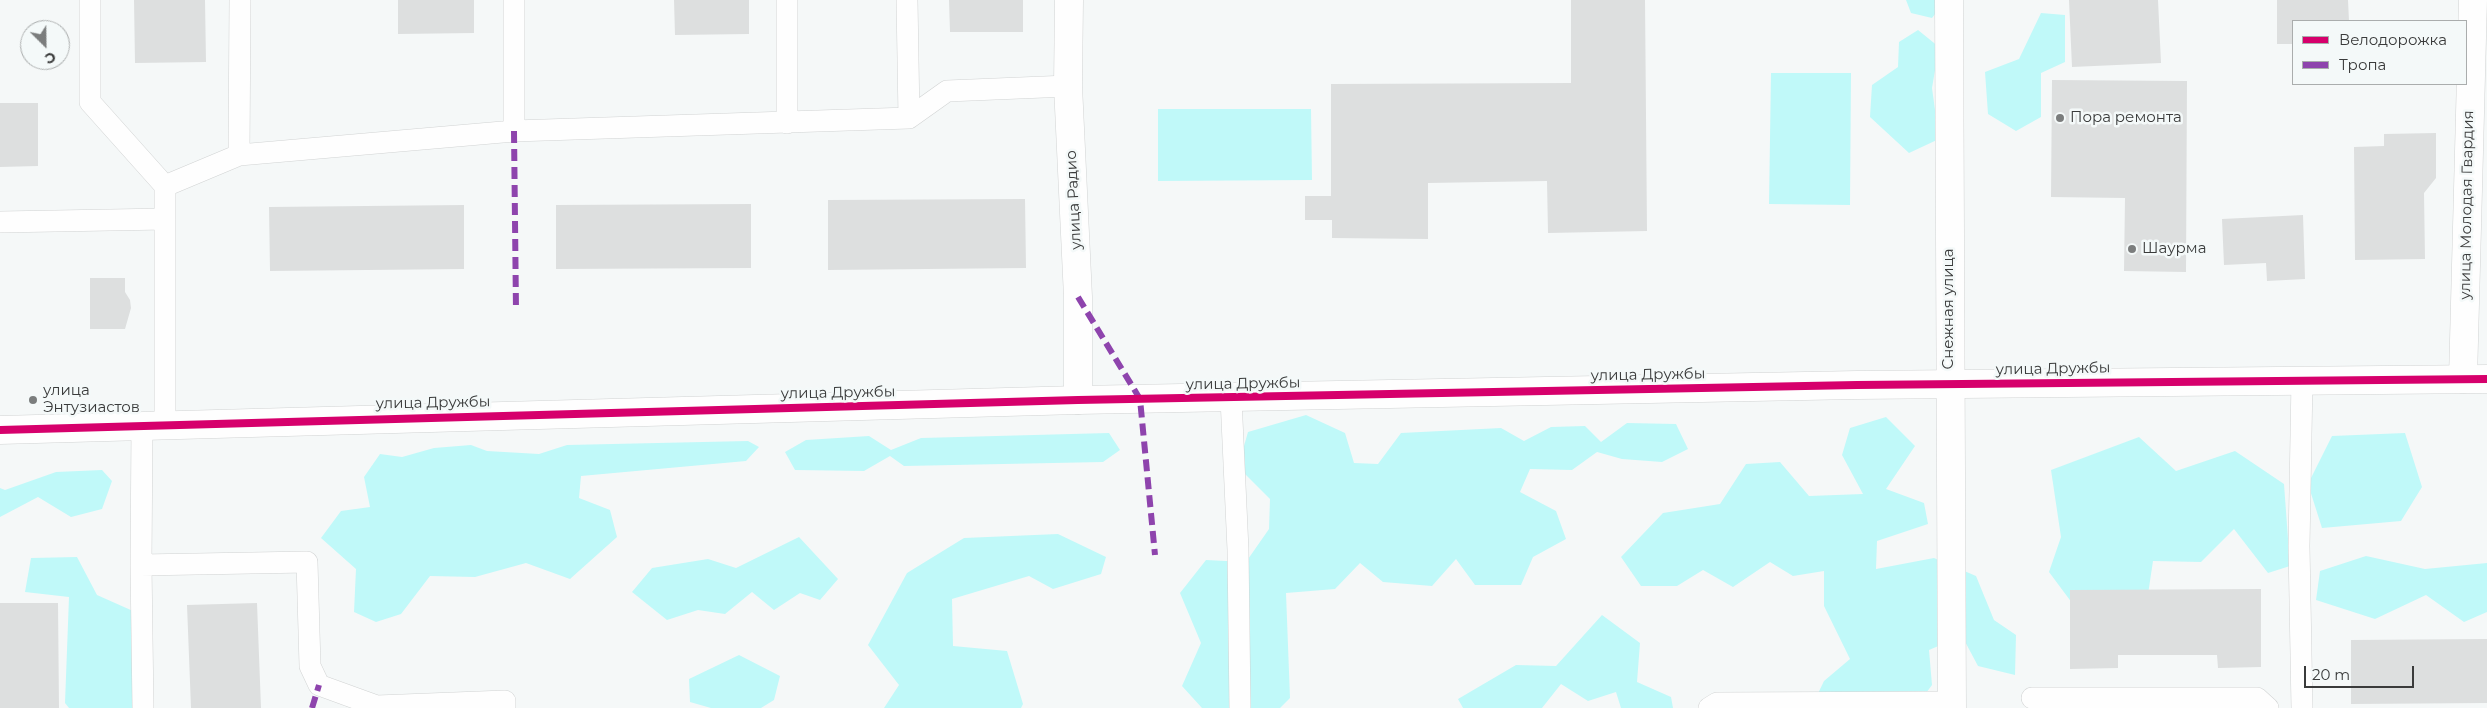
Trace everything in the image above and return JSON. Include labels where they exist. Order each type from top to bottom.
[{"type":"street","name":"улица Радио","points":[[1069,0],[1068,86],[1078,297],[1078,400]]},
{"type":"street","name":"Снежная улица","points":[[1949,0],[1949,384],[1952,705]]},
{"type":"street","name":"улица Молодая Гвардия","points":[[2473,0],[2475,379]]},
{"type":"street","name":"улица Дружбы","points":[[0,430],[154,424],[1078,400],[1949,384],[2475,379]]},
{"type":"lane","points":[[90,0],[90,102],[165,186],[165,219],[154,424],[141,565],[143,708]]},
{"type":"lane","points":[[239,155],[240,0]]},
{"type":"lane","points":[[514,0],[514,131]]},
{"type":"lane","points":[[787,123],[788,0]]},
{"type":"lane","points":[[907,0],[908,118]]},
{"type":"lane","points":[[165,186],[239,155],[514,131],[908,118],[947,92],[1068,86]]},
{"type":"lane","points":[[0,222],[165,219]]},
{"type":"lane","points":[[2302,380],[2299,546],[2302,708]]},
{"type":"lane","points":[[1231,398],[1238,550],[1240,708]]},
{"type":"lane","points":[[141,565],[307,562],[310,666],[319,685],[377,706],[505,701],[505,708]]},
{"type":"lane","points":[[2032,698],[2258,698],[2268,708]]},
{"type":"lane","points":[[1709,708],[1718,703],[1952,705]]},
{"type":"shaded area","points":[[1906,0],[1946,0],[1932,18],[1911,13]]},
{"type":"shaded area","points":[[2041,13],[2065,15],[2065,62],[2041,73],[2041,117],[2016,131],[1988,114],[1985,72],[2019,59]]},
{"type":"shaded area","points":[[1918,30],[1939,47],[1932,88],[1939,139],[1909,153],[1870,117],[1872,85],[1898,67],[1899,42]]},
{"type":"shaded area","points":[[1771,73],[1851,73],[1850,205],[1769,204]]},
{"type":"shaded area","points":[[1158,109],[1311,109],[1312,180],[1158,181]]},
{"type":"shaded area","points":[[1306,415],[1345,433],[1354,463],[1378,464],[1401,433],[1501,428],[1524,441],[1551,427],[1585,426],[1601,442],[1627,423],[1676,424],[1688,449],[1662,462],[1622,459],[1597,452],[1572,470],[1530,469],[1520,492],[1556,511],[1566,539],[1533,557],[1521,585],[1475,585],[1456,559],[1432,586],[1383,582],[1360,563],[1335,589],[1286,593],[1290,698],[1280,708],[1202,708],[1182,686],[1201,643],[1180,593],[1206,560],[1246,562],[1269,529],[1270,499],[1238,467],[1248,432]]},
{"type":"shaded area","points":[[1886,417],[1915,446],[1886,489],[1924,503],[1928,524],[1877,541],[1876,569],[1934,558],[1976,576],[1994,620],[2016,635],[2015,675],[1978,666],[1962,636],[1929,650],[1932,685],[1915,708],[1811,708],[1824,681],[1850,659],[1824,606],[1824,571],[1793,576],[1770,562],[1733,587],[1703,570],[1677,586],[1641,586],[1621,557],[1663,513],[1720,504],[1746,464],[1780,462],[1809,496],[1863,494],[1842,455],[1850,428]]},
{"type":"shaded area","points":[[1109,433],[1120,450],[1103,462],[904,466],[890,456],[864,471],[795,470],[785,452],[806,440],[869,436],[891,450],[921,438]]},
{"type":"shaded area","points":[[2405,433],[2422,487],[2401,521],[2322,528],[2308,484],[2332,436]]},
{"type":"shaded area","points":[[2139,437],[2176,471],[2235,451],[2284,484],[2290,566],[2268,573],[2234,529],[2201,562],[2153,561],[2147,601],[2081,615],[2049,572],[2061,537],[2051,470]]},
{"type":"shaded area","points":[[748,441],[759,447],[746,461],[581,476],[579,498],[610,510],[617,537],[570,579],[526,563],[475,577],[430,576],[401,614],[376,622],[354,612],[356,569],[321,538],[341,511],[370,507],[364,477],[380,454],[402,457],[434,448],[471,445],[487,451],[539,454],[567,445]]},
{"type":"shaded area","points":[[102,470],[112,481],[102,509],[71,517],[38,497],[0,517],[0,488],[5,490],[56,472]]},
{"type":"shaded area","points":[[1058,534],[1106,557],[1101,574],[1053,589],[1029,576],[952,599],[953,646],[1007,651],[1023,704],[1021,708],[884,708],[899,685],[868,645],[907,573],[964,538]]},
{"type":"shaded area","points":[[799,537],[838,579],[820,600],[800,593],[774,610],[752,592],[725,614],[698,610],[667,620],[632,592],[652,568],[708,559],[736,568]]},
{"type":"shaded area","points":[[2366,556],[2425,569],[2487,563],[2487,612],[2464,622],[2426,595],[2375,619],[2316,600],[2320,571]]},
{"type":"shaded area","points":[[77,557],[97,595],[142,615],[149,708],[69,708],[65,703],[69,597],[25,592],[31,558]]},
{"type":"shaded area","points":[[1602,615],[1640,643],[1637,682],[1671,697],[1673,708],[1621,708],[1616,692],[1588,701],[1561,684],[1542,708],[1463,708],[1458,699],[1516,665],[1556,666]]},
{"type":"shaded area","points":[[739,655],[780,676],[774,700],[761,708],[711,708],[690,702],[689,679]]},
{"type":"building","points":[[134,0],[205,0],[206,62],[135,63]]},
{"type":"building","points":[[398,0],[474,0],[474,33],[398,34]]},
{"type":"building","points":[[674,0],[749,0],[749,34],[675,35]]},
{"type":"building","points":[[949,0],[1023,0],[1023,32],[950,32]]},
{"type":"building","points":[[1571,0],[1645,0],[1647,231],[1548,233],[1547,181],[1428,183],[1428,239],[1332,238],[1332,220],[1305,220],[1305,196],[1331,196],[1331,84],[1571,83]]},
{"type":"building","points":[[2069,0],[2158,0],[2161,63],[2072,67]]},
{"type":"building","points":[[2277,0],[2348,0],[2349,20],[2292,20],[2292,44],[2277,44]]},
{"type":"building","points":[[2052,80],[2187,81],[2186,272],[2124,271],[2125,198],[2051,197]]},
{"type":"building","points":[[0,103],[38,103],[38,166],[0,167]]},
{"type":"building","points":[[2436,133],[2436,178],[2424,193],[2425,259],[2355,260],[2354,147],[2384,146],[2384,134]]},
{"type":"building","points":[[1025,199],[1026,268],[828,270],[828,200]]},
{"type":"building","points":[[751,204],[751,268],[556,269],[556,205]]},
{"type":"building","points":[[464,205],[464,269],[270,271],[269,207]]},
{"type":"building","points":[[2303,215],[2305,279],[2267,281],[2266,263],[2224,265],[2222,219]]},
{"type":"building","points":[[90,278],[125,278],[125,292],[130,300],[131,308],[125,329],[90,329]]},
{"type":"building","points":[[2261,589],[2261,667],[2218,668],[2217,655],[2118,655],[2118,668],[2070,669],[2070,590]]},
{"type":"building","points":[[0,603],[58,603],[59,708],[0,708]]},
{"type":"building","points":[[257,603],[261,708],[191,708],[187,605]]},
{"type":"building","points":[[2487,639],[2487,703],[2351,704],[2351,640]]},
{"type":"marked path","points":[[514,131],[516,310]]},
{"type":"marked path","points":[[1078,297],[1140,399],[1155,555]]},
{"type":"marked path","points":[[312,708],[319,685]]},
{"type":"cycle path","points":[[0,430],[1078,400],[1857,385],[2487,379]]},
{"type":"place","name":"Пора ремонта","points":[[2060,118]]},
{"type":"place","name":"Шаурма","points":[[2132,249]]},
{"type":"place","name":"улица Энтузиастов","points":[[33,400]]}]
